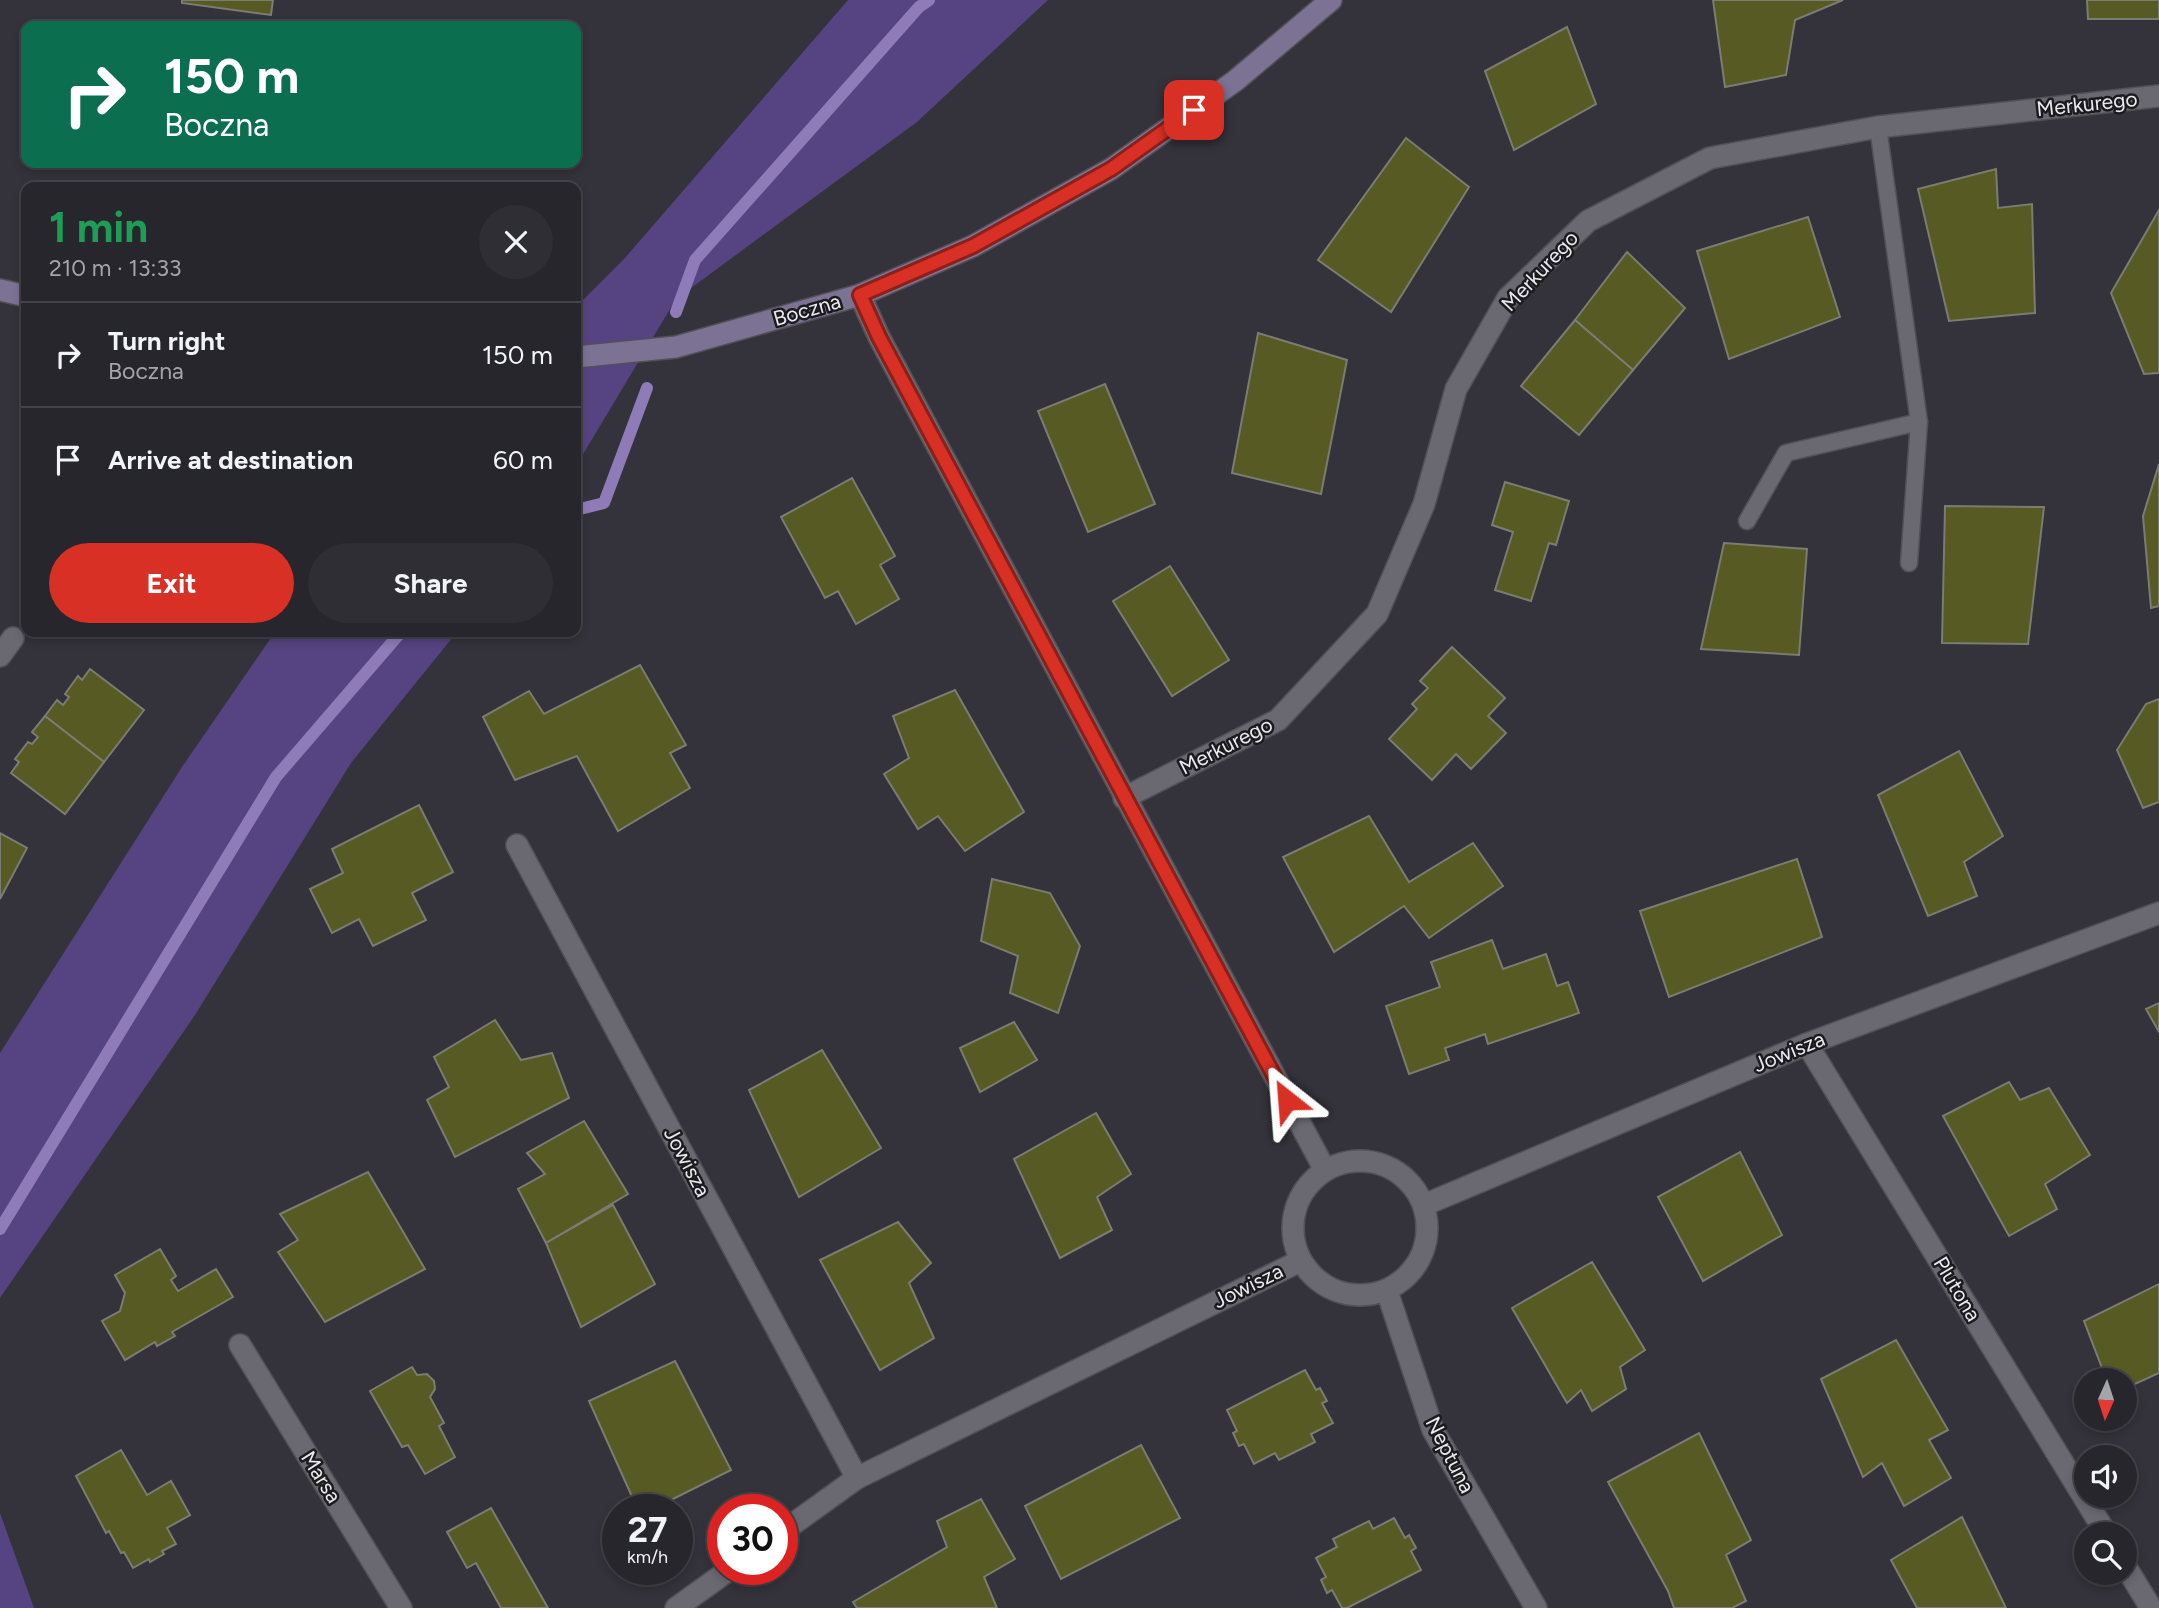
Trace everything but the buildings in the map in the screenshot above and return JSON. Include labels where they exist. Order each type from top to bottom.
[{"type":"street","name":"Boczna","points":[[581,356],[676,347],[860,295],[973,246],[1111,169],[1235,81],[1331,0]]},
{"type":"street","name":"Merkurego","points":[[1124,798],[1278,720],[1377,614],[1424,504],[1456,389],[1508,298],[1588,221],[1710,158],[1878,127],[2159,96]]},
{"type":"street","points":[[0,290],[21,295]]},
{"type":"street","points":[[860,295],[879,337],[1325,1170],[1353,1160],[1382,1164],[1408,1180],[1424,1205],[1428,1230],[1422,1255],[1408,1276],[1387,1291]]},
{"type":"street","points":[[0,656],[13,638]]},
{"type":"street","name":"Jowisza","points":[[517,845],[857,1478]]},
{"type":"street","name":"Jowisza","points":[[1424,1205],[1807,1044],[2159,913]]},
{"type":"street","name":"Plutona","points":[[1807,1044],[2098,1522]]},
{"type":"street","name":"Jowisza","points":[[1325,1170],[1305,1187],[1294,1210],[1292,1236],[1300,1261],[1322,1286],[1354,1296],[1387,1291]]},
{"type":"street","name":"Jowisza","points":[[798,1520],[857,1478],[1300,1261]]},
{"type":"street","name":"Neptuna","points":[[1387,1291],[1433,1430],[1536,1608]]},
{"type":"street","name":"Marsa","points":[[240,1345],[401,1608]]},
{"type":"street","points":[[676,1608],[708,1585]]},
{"type":"street","points":[[2137,1585],[2151,1608]]},
{"type":"lane","points":[[1878,127],[1919,422],[1909,563]]},
{"type":"lane","points":[[1747,521],[1786,453],[1919,422]]},
{"type":"shaded area","points":[[848,0],[1048,0],[917,122],[676,299],[581,458],[581,302],[624,259]]},
{"type":"shaded area","points":[[272,637],[453,637],[351,763],[195,1015],[0,1298],[0,1053],[182,767]]},
{"type":"shaded area","points":[[0,1513],[34,1608],[0,1608]]},
{"type":"waterway","points":[[676,312],[695,260],[919,7],[929,0]]},
{"type":"waterway","points":[[581,509],[604,503],[647,388]]},
{"type":"waterway","points":[[0,1229],[276,777],[397,637]]},
{"type":"route","points":[[1194,110],[1111,169],[973,246],[860,295],[879,337],[1287,1100]]}]
